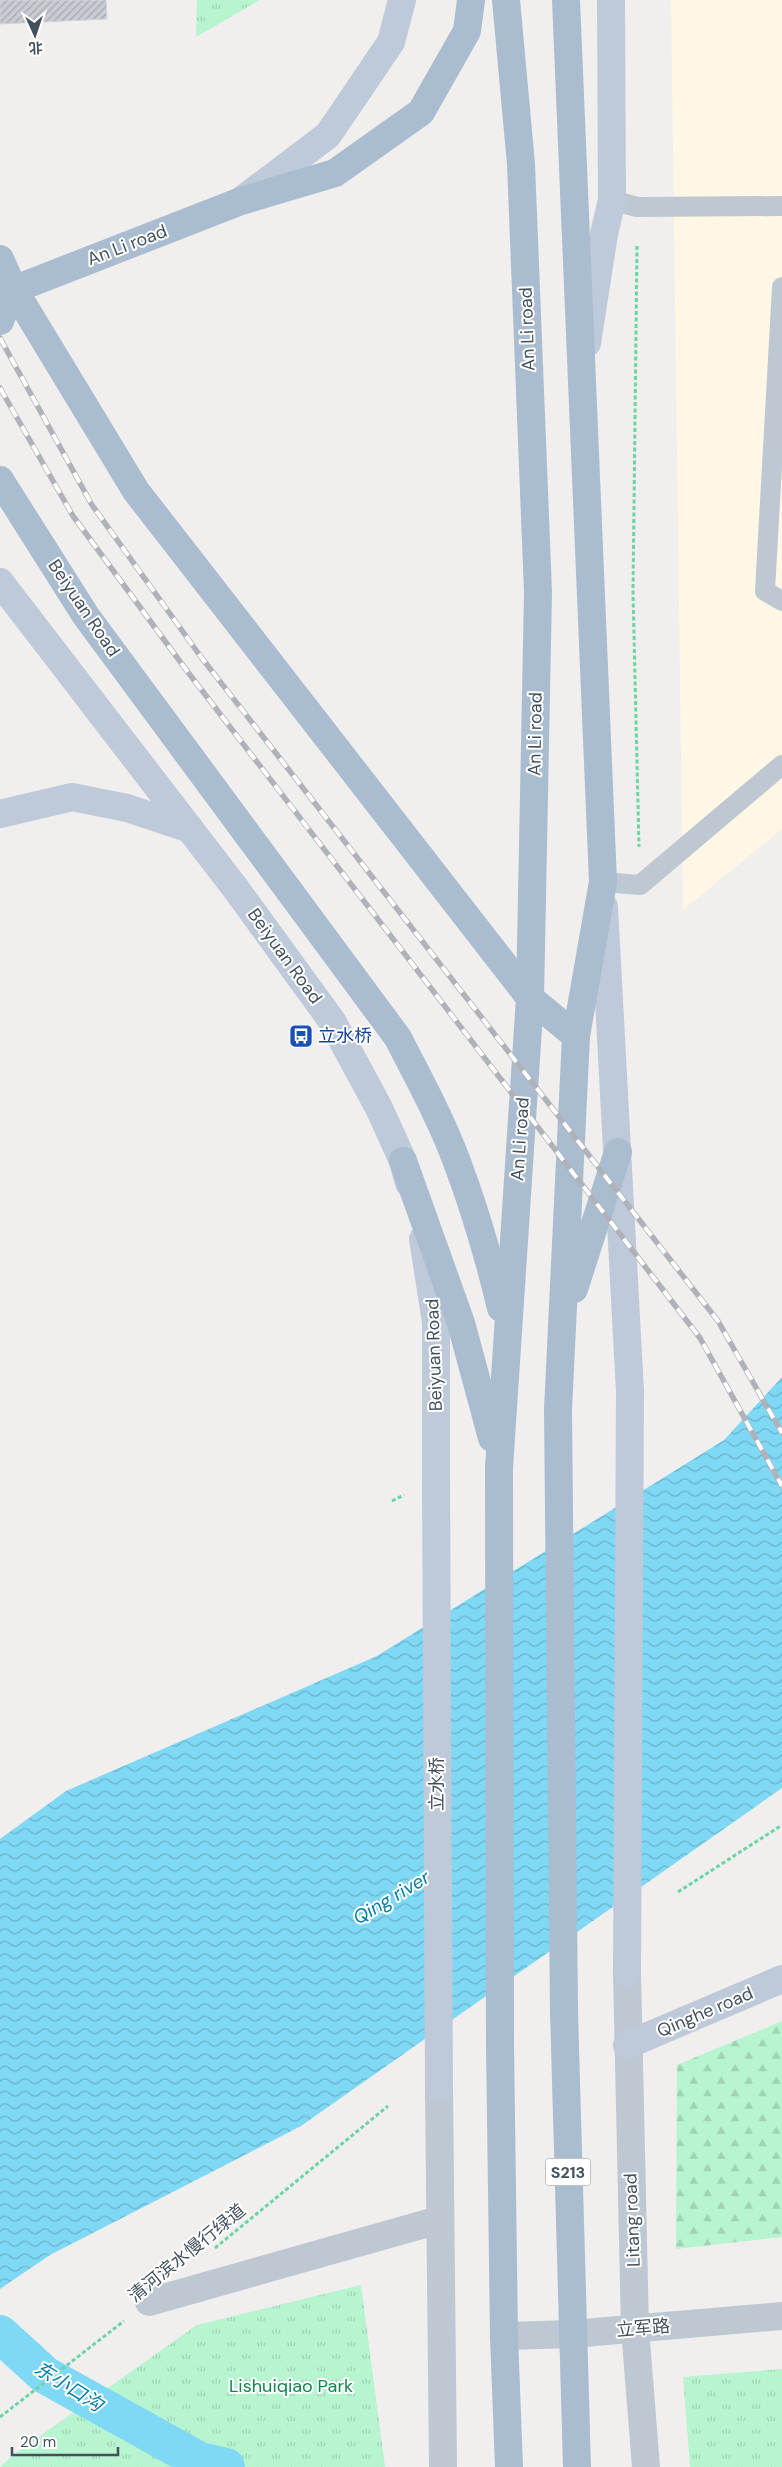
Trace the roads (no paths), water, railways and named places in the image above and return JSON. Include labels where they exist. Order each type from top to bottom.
[{"type":"main road","name":"An Li road","points":[[6,292],[241,201],[335,173],[421,112],[467,31],[471,0]]},
{"type":"main road","name":"An Li road","points":[[499,1468],[530,998],[538,592],[520,164],[506,0]]},
{"type":"main road","points":[[564,1322],[576,1036],[603,882],[566,0]]},
{"type":"main road","points":[[0,259],[6,292],[0,321]]},
{"type":"main road","points":[[6,292],[136,491],[530,998],[576,1036]]},
{"type":"main road","name":"Beiyuan Road","points":[[0,480],[86,616],[288,886],[398,1038],[432,1105],[457,1161],[485,1244],[507,1329]]},
{"type":"main road","points":[[564,1322],[618,1152]]},
{"type":"main road","points":[[403,1161],[461,1323],[484,1403],[499,1468],[500,2044],[504,2336],[509,2467]]},
{"type":"main road","name":"S213","points":[[564,1322],[558,1410],[564,2011],[577,2467]]},
{"type":"street","name":"An Li road","points":[[241,201],[328,135],[391,42],[402,0]]},
{"type":"street","points":[[581,384],[604,234],[612,200],[611,0]]},
{"type":"street","name":"Beiyuan Road","points":[[0,582],[190,829],[332,1021],[379,1108],[403,1161],[426,1251],[436,1322],[436,1479]]},
{"type":"street","points":[[0,814],[72,797],[126,808],[190,829]]},
{"type":"street","points":[[603,882],[618,1152]]},
{"type":"street","name":"Litang road","points":[[618,1152],[630,1392],[627,2045],[635,2329],[646,2467]]},
{"type":"street","name":"立水桥","points":[[436,1479],[439,2220]]},
{"type":"street","name":"Qinghe road","points":[[627,2045],[782,1979]]},
{"type":"street","points":[[149,2302],[439,2220],[443,2467]]},
{"type":"street","name":"立军路","points":[[504,2336],[572,2334],[782,2316]]},
{"type":"lane","points":[[612,200],[638,206],[782,206]]},
{"type":"lane","points":[[782,287],[764,591],[782,602]]},
{"type":"lane","points":[[603,882],[640,886],[782,765]]},
{"type":"water","name":"Qing river","points":[[782,1377],[782,1788],[301,2126],[50,2255],[0,2289],[0,1839],[66,1791],[377,1656],[724,1440]]},
{"type":"waterway","name":"东小口沟","points":[[0,2334],[45,2375],[200,2461],[226,2467]]},
{"type":"railway","points":[[0,338],[92,505],[201,657],[718,1321],[782,1433]]},
{"type":"railway","points":[[0,388],[73,516],[187,671],[700,1338],[782,1486]]},
{"type":"place","name":"立水桥","points":[[301,1036]]},
{"type":"park label","name":"Lishuiqiao Park","points":[[291,2386]]}]
